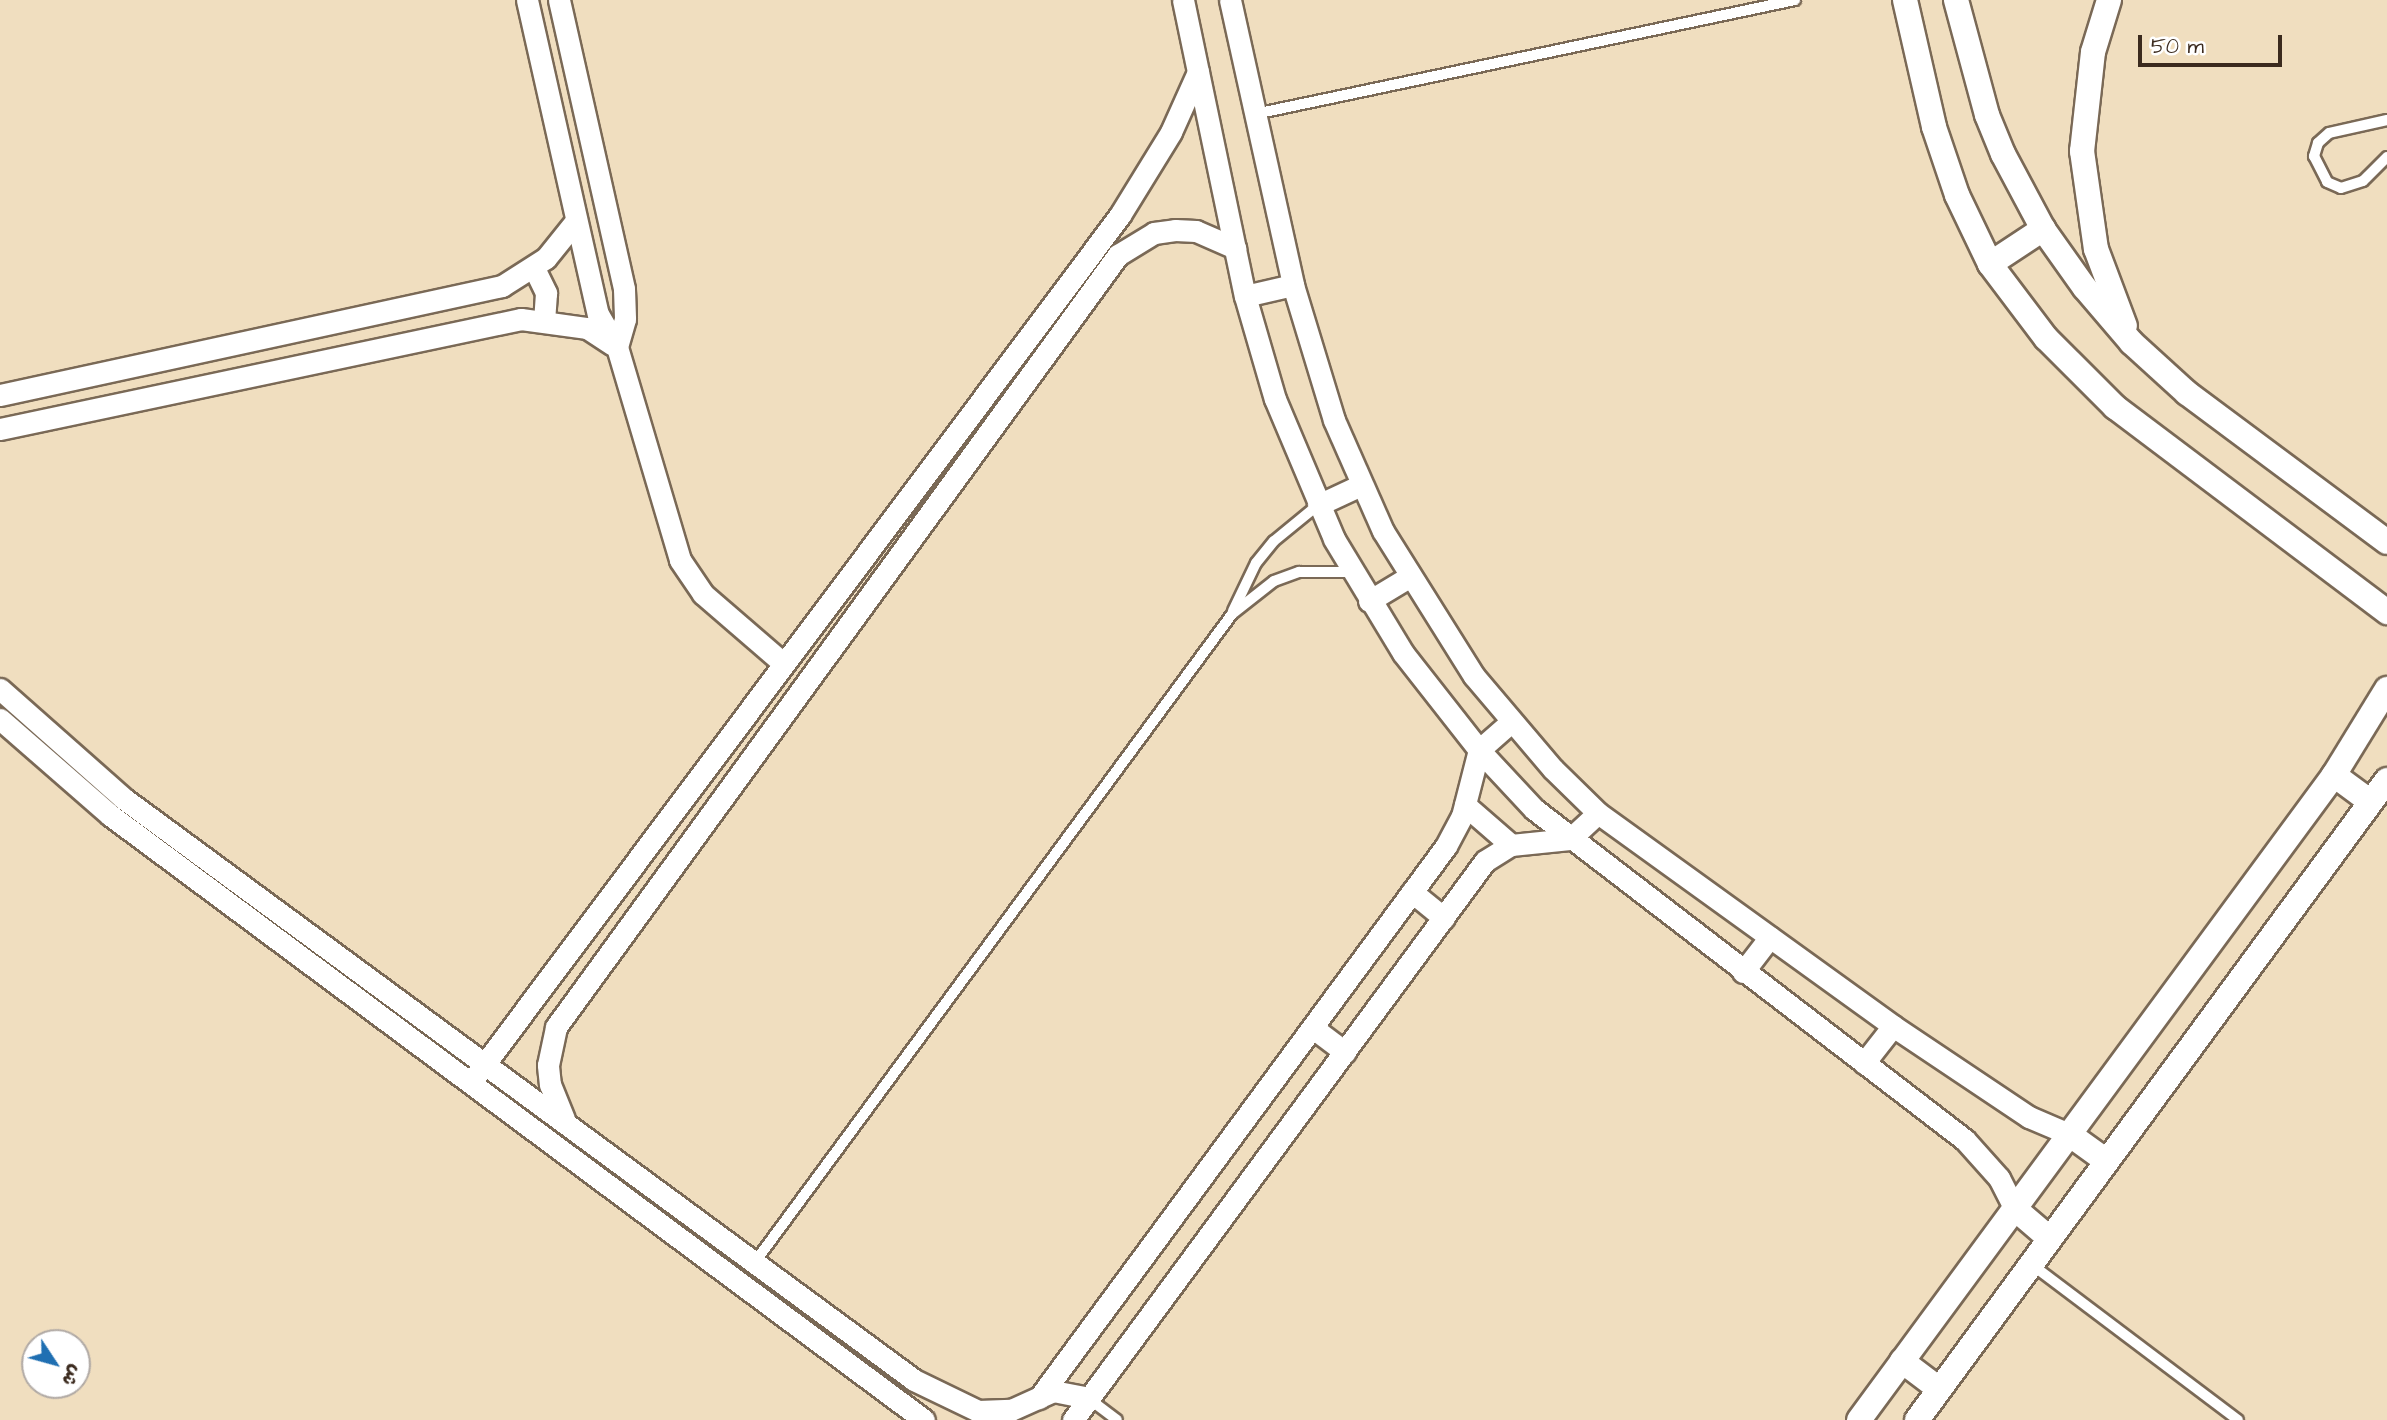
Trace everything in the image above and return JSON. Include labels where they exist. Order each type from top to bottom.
[{"type":"street","points":[[527,0],[575,222],[598,313],[617,347],[680,560],[703,594],[783,663]]},
{"type":"street","points":[[559,0],[624,289],[625,319],[617,347]]},
{"type":"street","points":[[1183,0],[1245,296],[1275,399],[1318,506],[1352,572],[1425,683],[1479,750],[1570,839],[1978,1151],[2014,1208],[2049,1238]]},
{"type":"street","points":[[1230,0],[1293,285],[1311,353],[1361,485],[1409,577],[1467,666],[1511,722],[1598,813],[1893,1026],[2029,1117],[2069,1134],[2105,1160]]},
{"type":"street","points":[[1905,0],[1945,161],[1990,264],[2046,338],[2115,407],[2387,612]]},
{"type":"street","points":[[1956,0],[1987,115],[2043,229],[2085,288],[2132,343],[2187,393],[2387,542]]},
{"type":"street","points":[[2109,0],[2093,52],[2082,151],[2096,249],[2132,343]]},
{"type":"street","points":[[472,1081],[1075,273],[1156,160],[1198,72]]},
{"type":"street","points":[[25,423],[9,393],[502,286],[534,268],[575,222]]},
{"type":"street","points":[[1990,264],[2043,229]]},
{"type":"street","points":[[565,1121],[550,1085],[549,1055],[556,1027],[1118,255],[1154,233],[1196,231],[1235,248]]},
{"type":"street","points":[[534,268],[545,293],[544,320]]},
{"type":"street","points":[[1075,273],[1094,287]]},
{"type":"street","points":[[1245,296],[1293,285]]},
{"type":"street","points":[[0,429],[306,367],[521,319],[544,320],[586,328],[617,347]]},
{"type":"street","points":[[299,332],[306,367]]},
{"type":"street","points":[[163,361],[170,394]]},
{"type":"street","points":[[1318,506],[1361,485]]},
{"type":"street","points":[[864,554],[887,571]]},
{"type":"street","points":[[1369,601],[1409,577]]},
{"type":"street","points":[[0,689],[221,885],[472,1081],[924,1420]]},
{"type":"street","points":[[1859,1420],[2334,775],[2387,689]]},
{"type":"street","points":[[0,719],[110,815],[221,885],[486,1064],[961,1413],[995,1413],[1041,1395],[1065,1390],[1088,1398]]},
{"type":"street","points":[[1024,1420],[1452,836],[1465,805],[1479,750],[1511,722]]},
{"type":"street","points":[[2334,775],[2368,800]]},
{"type":"street","points":[[1917,1420],[2368,800],[2387,780]]},
{"type":"street","points":[[1465,805],[1511,845]]},
{"type":"street","points":[[1073,1420],[1485,861],[1511,845],[1570,839],[1598,813]]},
{"type":"street","points":[[1412,892],[1444,918]]},
{"type":"street","points":[[1743,972],[1770,937]]},
{"type":"street","points":[[1864,1063],[1893,1026]]},
{"type":"street","points":[[1313,1028],[1345,1052]]},
{"type":"street","points":[[1902,1362],[1939,1389]]},
{"type":"street","points":[[878,1383],[891,1364]]},
{"type":"lane","points":[[1255,114],[1795,0]]},
{"type":"lane","points":[[2387,120],[2329,134],[2318,143],[2314,156],[2327,182],[2341,188],[2363,181],[2387,157]]},
{"type":"lane","points":[[755,1262],[1232,614],[1262,555],[1294,521],[1318,506]]},
{"type":"lane","points":[[1232,614],[1263,588],[1299,572],[1352,572]]},
{"type":"lane","points":[[2031,1264],[2238,1420]]},
{"type":"lane","points":[[1088,1398],[1117,1420]]}]
